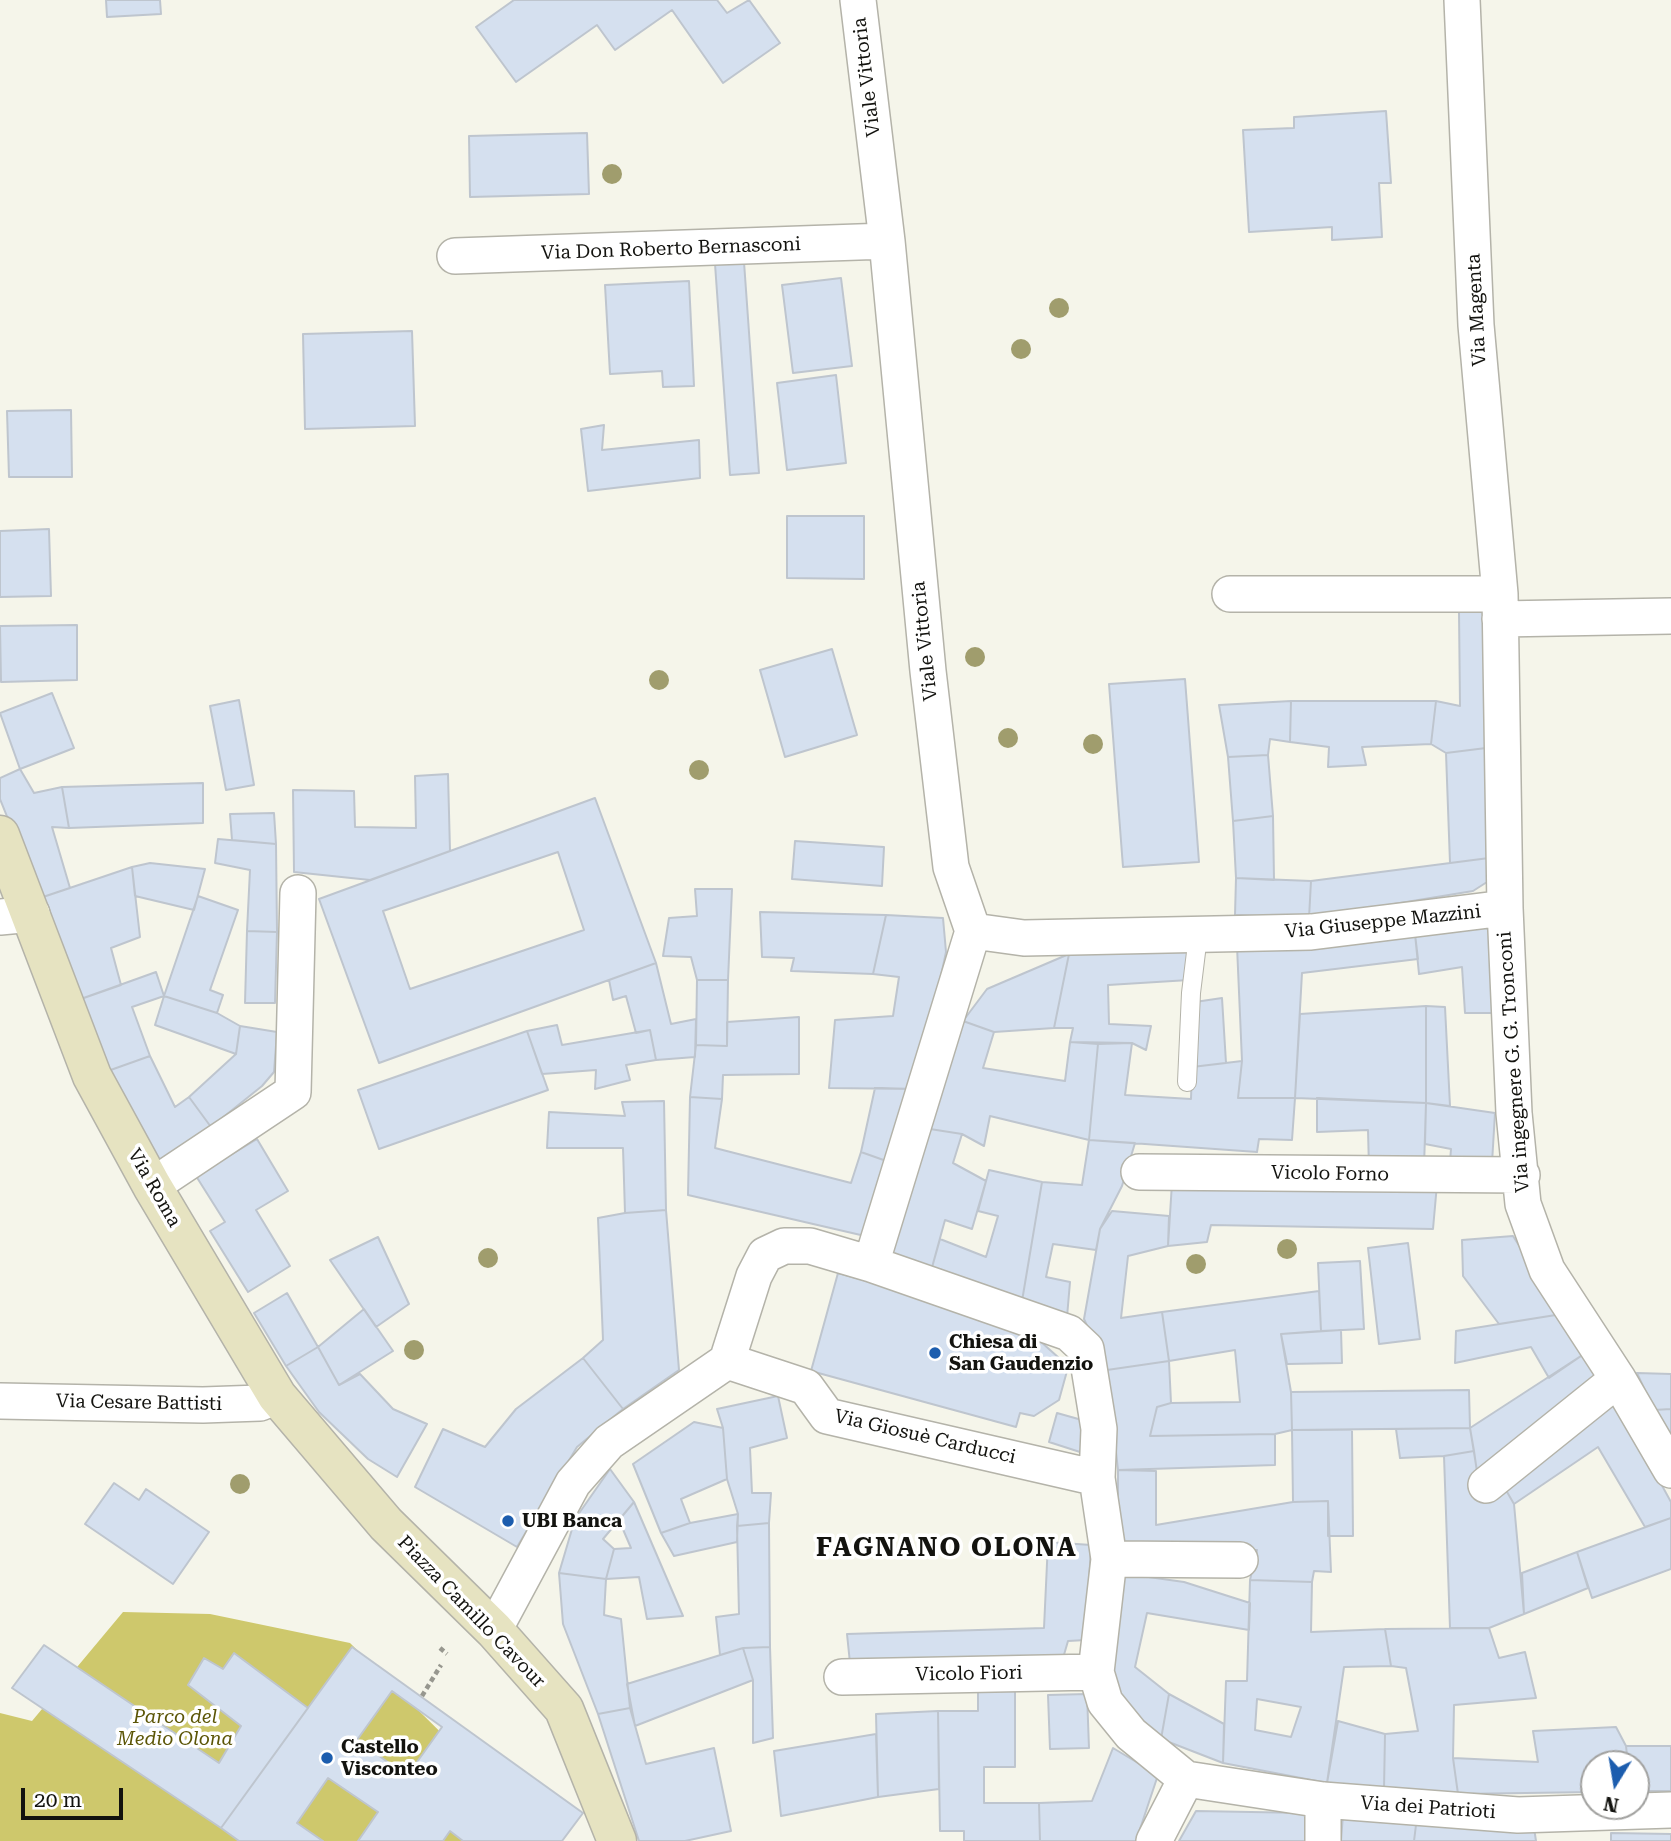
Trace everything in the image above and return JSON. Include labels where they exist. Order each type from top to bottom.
[{"type":"street","name":"Viale Vittoria","points":[[858,0],[887,241],[928,671],[951,867],[973,931]]},
{"type":"street","name":"Via Magenta","points":[[1462,0],[1476,325],[1500,606]]},
{"type":"street","name":"Via Don Roberto Bernasconi","points":[[455,256],[887,241]]},
{"type":"street","points":[[1230,594],[1671,616]]},
{"type":"street","name":"Via Giuseppe Mazzini","points":[[973,931],[1024,938],[1311,932],[1504,908],[1500,606]]},
{"type":"street","name":"Via Roma","points":[[0,835],[16,916],[92,1076],[152,1186],[277,1396],[369,1506]]},
{"type":"street","points":[[152,1186],[293,1092],[298,893]]},
{"type":"street","name":"Via ingegnere G. G. Tronconi","points":[[1504,908],[1514,1113],[1523,1204],[1547,1270],[1618,1379],[1671,1471]]},
{"type":"street","points":[[871,1264],[973,931]]},
{"type":"street","name":"Vicolo Forno","points":[[1139,1172],[1521,1175]]},
{"type":"street","points":[[494,1630],[573,1483],[609,1442],[727,1361],[754,1276],[765,1255],[784,1246],[810,1246],[871,1264],[1025,1315],[1069,1333],[1086,1349],[1099,1429],[1097,1478],[1109,1559],[1096,1672],[1105,1702],[1130,1734],[1186,1779],[1154,1841]]},
{"type":"street","name":"Via Giosuè Carducci","points":[[727,1361],[806,1387],[827,1416],[1097,1478]]},
{"type":"street","points":[[1486,1485],[1618,1379]]},
{"type":"street","name":"Via Cesare Battisti","points":[[0,1401],[203,1405],[260,1403],[277,1396]]},
{"type":"street","name":"Piazza Camillo Cavour","points":[[369,1506],[494,1630],[564,1709],[616,1840]]},
{"type":"street","points":[[1109,1559],[1240,1560]]},
{"type":"street","name":"Vicolo Fiori","points":[[842,1676],[1096,1672]]},
{"type":"street","name":"Via dei Patrioti","points":[[1186,1779],[1324,1801],[1518,1815],[1671,1810]]},
{"type":"street","points":[[1323,1841],[1324,1801]]},
{"type":"lane","points":[[1187,1082],[1191,993],[1214,935]]},
{"type":"path","points":[[440,1648],[447,1654]]},
{"type":"path","points":[[422,1696],[441,1665]]},
{"type":"green space","name":"Parco del Medio Olona","points":[[123,1612],[210,1614],[350,1643],[551,1841],[0,1841],[0,1713],[32,1721]]},
{"type":"building","points":[[106,0],[160,0],[161,14],[107,17]]},
{"type":"building","points":[[514,0],[717,0],[727,13],[749,0],[780,43],[723,83],[672,10],[615,50],[597,25],[516,82],[476,27]]},
{"type":"building","points":[[1386,111],[1391,183],[1379,183],[1382,237],[1332,240],[1332,227],[1249,232],[1243,130],[1294,128],[1294,117]]},
{"type":"building","points":[[587,133],[589,194],[470,197],[469,136]]},
{"type":"building","points":[[744,262],[759,473],[730,475],[715,264]]},
{"type":"building","points":[[841,278],[852,366],[793,373],[782,285]]},
{"type":"building","points":[[689,281],[694,386],[663,387],[662,371],[610,374],[605,285]]},
{"type":"building","points":[[412,331],[415,426],[305,429],[303,334]]},
{"type":"building","points":[[836,375],[846,463],[787,470],[777,383]]},
{"type":"building","points":[[71,410],[72,477],[9,477],[7,411]]},
{"type":"building","points":[[604,425],[602,450],[699,440],[700,478],[588,491],[581,429]]},
{"type":"building","points":[[787,516],[864,516],[864,579],[787,578]]},
{"type":"building","points":[[49,529],[51,596],[0,597],[0,531]]},
{"type":"building","points":[[1483,608],[1486,748],[1446,753],[1431,744],[1436,701],[1460,706],[1459,612]]},
{"type":"building","points":[[77,625],[77,680],[1,682],[0,626]]},
{"type":"building","points":[[832,649],[857,735],[785,757],[760,670]]},
{"type":"building","points":[[1185,679],[1199,862],[1123,867],[1109,684]]},
{"type":"building","points":[[52,693],[74,748],[20,769],[0,713]]},
{"type":"building","points":[[239,700],[254,785],[226,790],[210,706]]},
{"type":"building","points":[[1291,701],[1436,701],[1431,744],[1362,747],[1366,765],[1328,767],[1329,747],[1290,742]]},
{"type":"building","points":[[1291,701],[1290,742],[1270,739],[1268,755],[1228,757],[1219,705]]},
{"type":"building","points":[[1486,748],[1489,858],[1450,863],[1446,753]]},
{"type":"building","points":[[1268,755],[1273,816],[1233,821],[1228,757]]},
{"type":"building","points":[[20,769],[34,793],[62,787],[69,828],[52,827],[70,888],[40,898],[0,799],[0,778]]},
{"type":"building","points":[[448,774],[450,851],[370,880],[294,872],[293,790],[354,791],[355,827],[416,828],[415,776]]},
{"type":"building","points":[[203,783],[203,823],[69,828],[62,787]]},
{"type":"building","points":[[595,798],[656,963],[379,1063],[319,899]],"holes":[[[558,852],[584,930],[410,989],[383,911]]]},
{"type":"building","points":[[274,813],[276,844],[232,840],[230,814]]},
{"type":"building","points":[[1273,816],[1274,880],[1236,878],[1233,821]]},
{"type":"building","points":[[218,839],[276,844],[277,932],[247,931],[250,870],[215,863]]},
{"type":"building","points":[[795,841],[884,847],[882,886],[792,879]]},
{"type":"building","points":[[1489,858],[1487,882],[1473,891],[1309,918],[1311,881]]},
{"type":"building","points":[[150,863],[205,869],[194,910],[135,896],[132,867]]},
{"type":"building","points":[[132,867],[140,937],[111,948],[121,985],[78,1000],[40,898]]},
{"type":"building","points":[[1236,878],[1311,881],[1309,918],[1235,915]]},
{"type":"building","points":[[695,889],[732,889],[728,980],[697,980],[691,957],[663,956],[669,918],[697,916]]},
{"type":"building","points":[[198,896],[238,910],[210,990],[223,995],[217,1013],[164,996]]},
{"type":"building","points":[[760,912],[886,915],[873,974],[791,971],[794,958],[762,957]]},
{"type":"building","points":[[886,915],[943,918],[946,952],[917,1089],[829,1088],[835,1020],[893,1016],[899,977],[873,974]]},
{"type":"building","points":[[1495,922],[1497,1013],[1465,1013],[1462,967],[1419,974],[1415,934]]},
{"type":"building","points":[[247,931],[277,932],[275,1003],[245,1003]]},
{"type":"building","points":[[1415,934],[1418,959],[1302,973],[1295,1098],[1238,1098],[1242,1061],[1237,946]]},
{"type":"building","points":[[1190,948],[1189,980],[1108,985],[1109,1024],[1151,1026],[1146,1050],[1132,1043],[1070,1042],[1073,1028],[1054,1028],[1069,954]]},
{"type":"building","points":[[1069,954],[1054,1028],[994,1032],[963,1021],[987,989]]},
{"type":"building","points":[[656,963],[671,1024],[696,1019],[695,1057],[656,1060],[650,1030],[636,1033],[626,996],[613,1000],[609,980]]},
{"type":"building","points":[[156,972],[164,996],[132,1007],[150,1056],[105,1072],[78,1000]]},
{"type":"building","points":[[697,980],[728,980],[727,1046],[696,1045]]},
{"type":"building","points":[[164,996],[217,1013],[240,1026],[236,1054],[155,1025]]},
{"type":"building","points":[[1222,998],[1226,1063],[1192,1067],[1195,1002]]},
{"type":"building","points":[[1426,1006],[1445,1007],[1450,1106],[1426,1103]]},
{"type":"building","points":[[1426,1006],[1426,1103],[1295,1098],[1300,1014]]},
{"type":"building","points":[[799,1017],[799,1074],[723,1075],[722,1099],[690,1097],[696,1045],[727,1046],[727,1022]]},
{"type":"building","points":[[963,1021],[994,1032],[983,1068],[1065,1081],[1070,1042],[1098,1044],[1089,1140],[990,1116],[984,1146],[962,1134],[930,1129]]},
{"type":"building","points":[[557,1025],[562,1045],[650,1030],[656,1060],[626,1065],[630,1080],[595,1089],[596,1070],[542,1074],[527,1031]]},
{"type":"building","points":[[240,1026],[277,1032],[274,1072],[262,1086],[211,1127],[189,1097],[236,1054]]},
{"type":"building","points":[[527,1031],[548,1090],[379,1149],[358,1090]]},
{"type":"building","points":[[1132,1043],[1125,1095],[1191,1099],[1192,1067],[1242,1061],[1238,1098],[1295,1098],[1292,1140],[1259,1139],[1257,1152],[1089,1140],[1098,1044]]},
{"type":"building","points":[[150,1056],[175,1107],[189,1097],[211,1127],[156,1169],[105,1072]]},
{"type":"building","points":[[875,1088],[917,1089],[892,1163],[861,1152]]},
{"type":"building","points":[[690,1097],[722,1099],[715,1148],[851,1183],[861,1152],[892,1163],[865,1236],[688,1195]]},
{"type":"building","points":[[1317,1098],[1426,1103],[1424,1167],[1369,1169],[1368,1130],[1317,1132]]},
{"type":"building","points":[[664,1101],[666,1210],[625,1213],[623,1148],[547,1148],[549,1112],[625,1116],[622,1102]]},
{"type":"building","points":[[1426,1103],[1495,1113],[1492,1163],[1450,1162],[1451,1149],[1425,1144]]},
{"type":"building","points":[[930,1129],[962,1134],[953,1163],[986,1181],[972,1229],[945,1220],[931,1271],[885,1253]]},
{"type":"building","points":[[257,1139],[288,1191],[256,1210],[290,1266],[248,1292],[210,1231],[225,1222],[196,1176]]},
{"type":"building","points":[[1089,1140],[1135,1143],[1122,1186],[1100,1229],[1096,1250],[1053,1244],[1046,1277],[1070,1282],[1067,1317],[1021,1307],[1042,1182],[1082,1185]]},
{"type":"building","points":[[989,1170],[1042,1182],[1021,1307],[931,1271],[940,1239],[986,1257],[998,1216],[978,1211]]},
{"type":"building","points":[[1172,1183],[1437,1184],[1433,1229],[1211,1225],[1207,1242],[1168,1246]]},
{"type":"building","points":[[666,1210],[679,1370],[623,1409],[583,1358],[603,1340],[598,1218]]},
{"type":"building","points":[[1112,1211],[1169,1216],[1168,1246],[1128,1256],[1121,1318],[1162,1312],[1169,1361],[1107,1370],[1084,1319],[1100,1229]]},
{"type":"building","points":[[1513,1236],[1562,1314],[1499,1324],[1463,1276],[1462,1240]]},
{"type":"building","points":[[378,1237],[409,1304],[376,1327],[330,1260]]},
{"type":"building","points":[[1408,1243],[1420,1339],[1379,1344],[1368,1248]]},
{"type":"building","points":[[1360,1261],[1364,1329],[1321,1331],[1318,1263]]},
{"type":"building","name":"Chiesa di San Gaudenzio","points":[[838,1273],[1043,1329],[1040,1341],[1059,1358],[1067,1371],[1059,1400],[1034,1416],[1020,1413],[1016,1427],[811,1371]]},
{"type":"building","points":[[1319,1291],[1321,1331],[1281,1334],[1291,1392],[1292,1430],[1275,1434],[1150,1436],[1157,1407],[1171,1403],[1240,1402],[1235,1350],[1169,1361],[1162,1312]]},
{"type":"building","points":[[287,1293],[318,1347],[286,1366],[254,1313]]},
{"type":"building","points":[[364,1309],[393,1351],[339,1385],[318,1347]]},
{"type":"building","points":[[1562,1314],[1587,1352],[1549,1378],[1531,1347],[1455,1363],[1456,1331]]},
{"type":"building","points":[[1341,1330],[1342,1363],[1287,1364],[1281,1334]]},
{"type":"building","points":[[318,1347],[339,1385],[360,1374],[393,1409],[427,1424],[397,1477],[368,1459],[319,1412],[286,1366]]},
{"type":"building","points":[[1587,1352],[1603,1380],[1478,1477],[1470,1428]]},
{"type":"building","points":[[583,1358],[623,1409],[577,1447],[517,1547],[415,1487],[443,1429],[485,1447],[516,1409]]},
{"type":"building","points":[[1169,1361],[1171,1403],[1157,1407],[1150,1436],[1275,1434],[1275,1465],[1118,1470],[1107,1370]]},
{"type":"building","points":[[1637,1373],[1671,1374],[1671,1409],[1654,1410]]},
{"type":"building","points":[[1469,1390],[1470,1428],[1292,1430],[1291,1392]]},
{"type":"building","points":[[778,1396],[787,1438],[750,1448],[752,1493],[771,1493],[769,1523],[737,1526],[738,1514],[727,1479],[723,1428],[717,1409]]},
{"type":"building","points":[[1613,1396],[1671,1502],[1671,1518],[1645,1527],[1598,1447],[1514,1504],[1503,1485]]},
{"type":"building","points":[[1671,1409],[1671,1439],[1654,1410]]},
{"type":"building","points":[[1057,1413],[1089,1422],[1080,1452],[1049,1442]]},
{"type":"building","points":[[694,1422],[723,1428],[727,1479],[681,1499],[690,1523],[661,1533],[633,1464]]},
{"type":"building","points":[[1470,1428],[1474,1451],[1444,1456],[1400,1458],[1396,1429]]},
{"type":"building","points":[[1292,1430],[1352,1430],[1353,1536],[1328,1536],[1328,1501],[1293,1502]]},
{"type":"building","points":[[1474,1451],[1481,1500],[1503,1485],[1514,1504],[1524,1614],[1489,1628],[1450,1628],[1444,1456]]},
{"type":"building","points":[[610,1469],[634,1502],[603,1539],[614,1549],[606,1579],[559,1573],[575,1519]]},
{"type":"building","points":[[1118,1470],[1156,1471],[1156,1525],[1293,1502],[1328,1501],[1331,1572],[1314,1571],[1312,1582],[1250,1580],[1257,1550],[1118,1552]]},
{"type":"building","points":[[114,1483],[139,1500],[146,1489],[209,1532],[173,1584],[85,1524]]},
{"type":"building","points":[[634,1502],[683,1616],[647,1619],[639,1577],[606,1579],[614,1549],[631,1548],[619,1520]]},
{"type":"building","points":[[738,1514],[737,1542],[674,1556],[661,1533],[690,1523]]},
{"type":"building","points":[[1671,1518],[1671,1569],[1592,1598],[1577,1552]]},
{"type":"building","points":[[769,1523],[770,1647],[743,1648],[720,1655],[716,1617],[739,1614],[737,1526]]},
{"type":"building","points":[[1048,1542],[1091,1545],[1086,1640],[1068,1641],[1061,1665],[850,1663],[847,1634],[1044,1628]]},
{"type":"building","points":[[1577,1552],[1588,1588],[1524,1614],[1522,1573]]},
{"type":"building","points":[[559,1573],[606,1579],[604,1615],[621,1619],[630,1708],[598,1714],[563,1624]]},
{"type":"building","points":[[1120,1573],[1184,1582],[1250,1603],[1249,1630],[1147,1613],[1135,1667],[1169,1694],[1161,1739],[1124,1704],[1112,1677]]},
{"type":"building","points":[[1250,1580],[1312,1582],[1311,1632],[1385,1629],[1391,1666],[1344,1667],[1327,1783],[1223,1763],[1226,1681],[1247,1681]],"holes":[[[1257,1699],[1301,1707],[1291,1737],[1255,1730]]]},
{"type":"building","points":[[1489,1628],[1499,1658],[1525,1652],[1536,1698],[1454,1705],[1453,1758],[1458,1794],[1384,1789],[1385,1734],[1418,1731],[1406,1668],[1391,1666],[1385,1629]]},
{"type":"building","points":[[44,1645],[219,1763],[241,1726],[188,1685],[204,1658],[223,1669],[234,1653],[308,1708],[221,1828],[12,1688]]},
{"type":"building","name":"Castello Visconteo","points":[[352,1647],[583,1813],[562,1841],[463,1841],[450,1831],[443,1841],[358,1841],[378,1812],[328,1778],[297,1823],[323,1841],[239,1841],[221,1828]],"holes":[[[392,1691],[442,1727],[407,1776],[357,1740]]]},
{"type":"building","points":[[770,1647],[773,1738],[753,1743],[753,1680],[743,1648]]},
{"type":"building","points":[[743,1648],[753,1680],[635,1726],[627,1684]]},
{"type":"building","points":[[978,1690],[1015,1690],[1015,1767],[984,1767],[984,1803],[1039,1803],[1040,1841],[964,1841],[964,1831],[940,1831],[938,1711],[978,1711]]},
{"type":"building","points":[[1087,1694],[1089,1748],[1050,1749],[1048,1695]]},
{"type":"building","points":[[1169,1694],[1224,1724],[1223,1763],[1161,1739]]},
{"type":"building","points":[[630,1708],[646,1764],[714,1748],[731,1831],[685,1841],[639,1841],[598,1714]]},
{"type":"building","points":[[938,1711],[939,1789],[878,1797],[876,1714]]},
{"type":"building","points":[[1338,1721],[1385,1734],[1384,1789],[1327,1783]]},
{"type":"building","points":[[1616,1727],[1626,1750],[1580,1750],[1580,1792],[1458,1794],[1453,1758],[1538,1762],[1533,1731]]},
{"type":"building","points":[[876,1734],[878,1797],[781,1816],[774,1751]]},
{"type":"building","points":[[1626,1746],[1671,1746],[1671,1791],[1650,1791],[1650,1750],[1626,1750]]},
{"type":"building","points":[[1113,1748],[1158,1775],[1136,1841],[1040,1841],[1039,1803],[1092,1801]]},
{"type":"building","points":[[1196,1811],[1306,1813],[1306,1841],[1179,1841]]},
{"type":"building","points":[[1343,1814],[1417,1817],[1414,1841],[1341,1841]]},
{"type":"building","points":[[1417,1817],[1534,1828],[1536,1841],[1414,1841]]},
{"type":"building","points":[[1611,1833],[1671,1834],[1671,1841],[1611,1841]]},
{"type":"place","name":"Chiesa di San Gaudenzio","points":[[935,1353]]},
{"type":"place","name":"UBI Banca","points":[[508,1521]]},
{"type":"place","name":"Castello Visconteo","points":[[327,1758]]},
{"type":"district","name":"FAGNANO OLONA","points":[[947,1548]]}]
